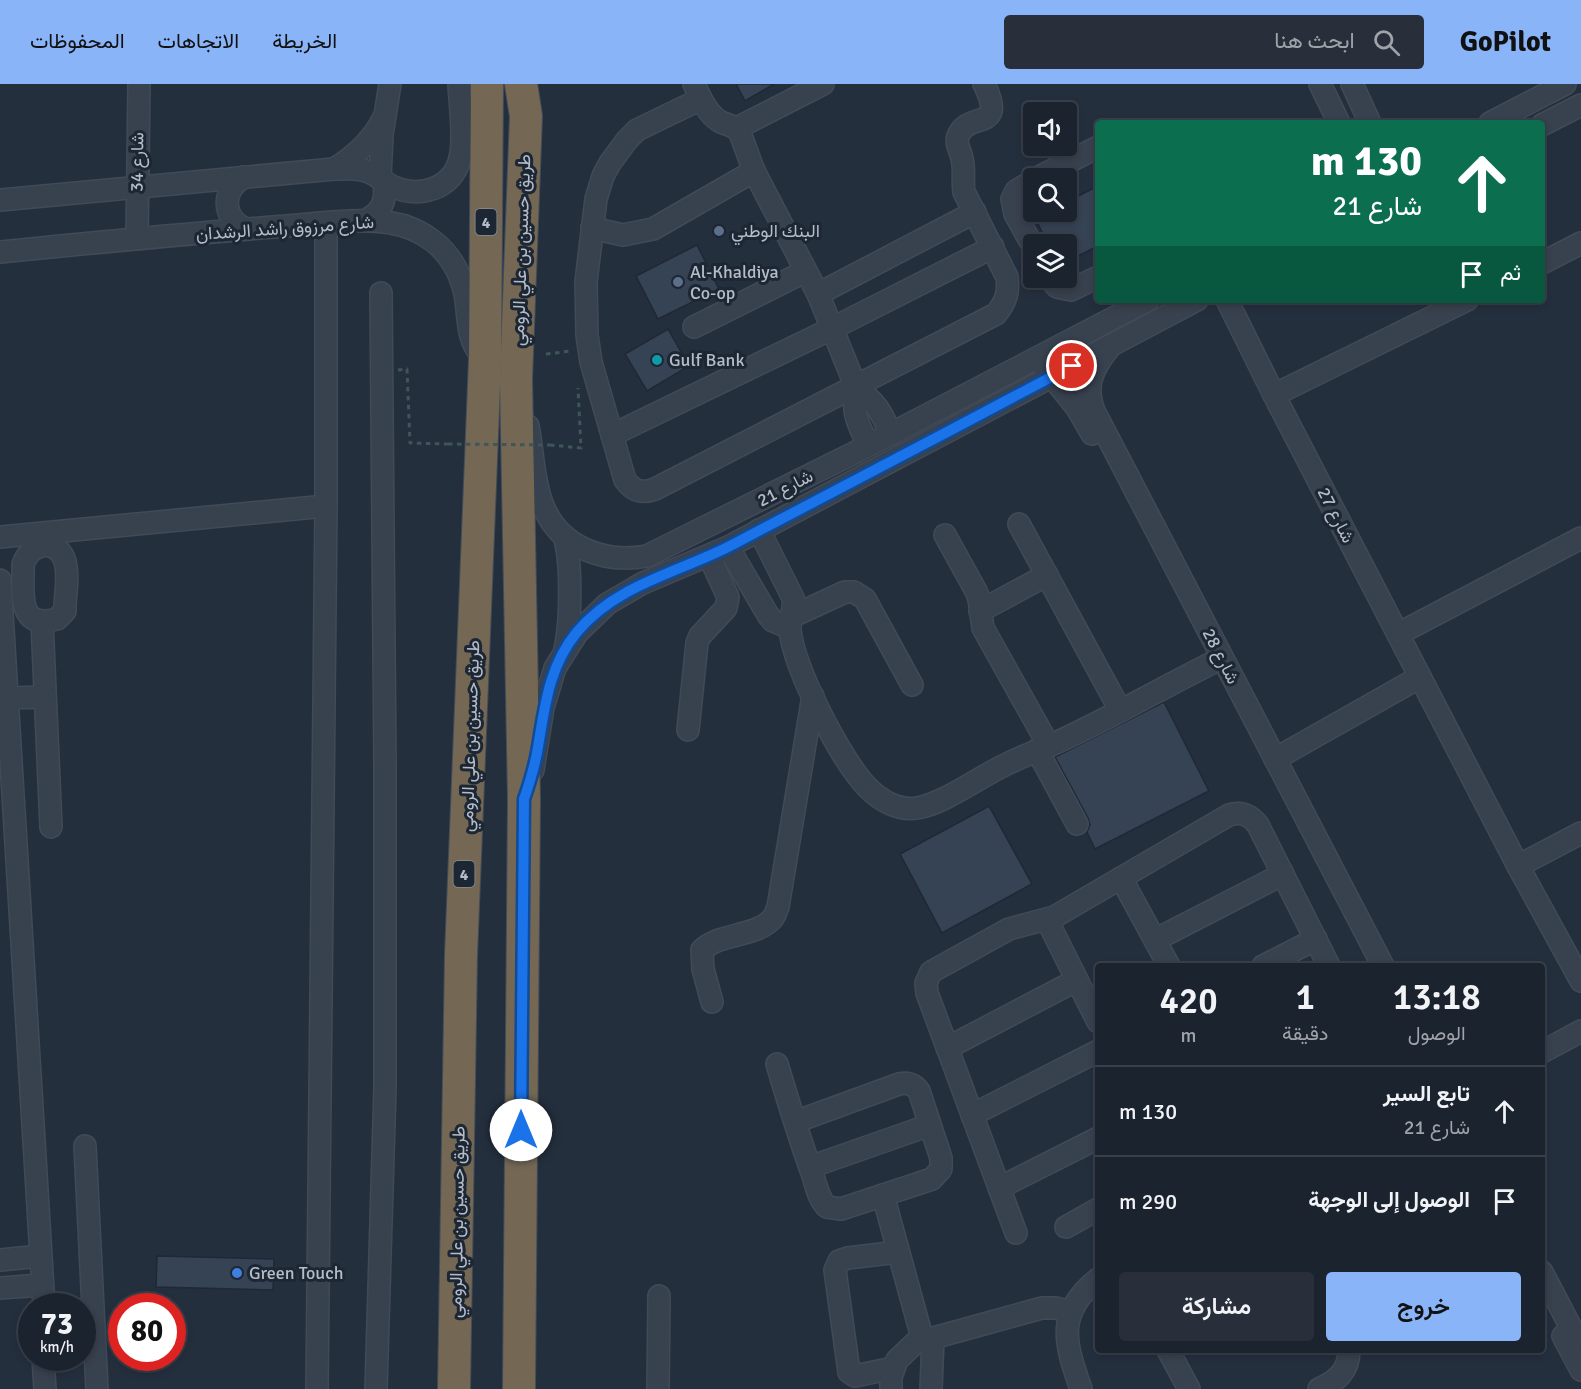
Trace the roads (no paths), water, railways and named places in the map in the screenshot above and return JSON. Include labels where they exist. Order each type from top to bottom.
[{"type":"highway","name":"طريق حسين بن علي الرومي","points":[[454,1389],[461,955],[485,360],[487,84]]},
{"type":"highway","name":"طريق حسين بن علي الرومي","points":[[519,1389],[524,799],[516,379],[526,116],[521,84]]},
{"type":"highway","points":[[526,116],[528,84]]},
{"type":"street","name":"شارع 34","points":[[137,239],[139,84]]},
{"type":"street","points":[[364,221],[380,211],[386,194],[382,180],[381,146],[390,84]]},
{"type":"street","points":[[0,200],[334,169],[363,170],[402,190],[417,193],[432,191],[445,183],[455,172],[460,158],[459,84]]},
{"type":"street","points":[[737,128],[823,84]]},
{"type":"street","points":[[868,445],[856,415],[854,403],[856,389],[833,328],[818,294],[754,171],[737,128],[718,120],[698,92],[638,130],[627,140],[603,176],[596,200],[586,282],[587,335],[591,362],[625,480],[634,490],[648,492],[856,389],[996,314],[1002,306],[1009,287],[1007,277],[962,183],[963,166],[957,139],[964,128],[985,118],[991,111],[992,102],[984,84]]},
{"type":"street","points":[[1320,84],[1338,120]]},
{"type":"street","points":[[1352,84],[1369,120]]},
{"type":"street","points":[[1496,120],[1565,84]]},
{"type":"street","points":[[1545,123],[1581,105]]},
{"type":"street","points":[[334,169],[359,151],[379,127],[386,113]]},
{"type":"street","points":[[1057,168],[1095,149]]},
{"type":"street","points":[[592,228],[612,234],[643,233],[754,171]]},
{"type":"street","points":[[244,177],[231,188],[226,204],[232,219],[245,230]]},
{"type":"street","points":[[1023,187],[1016,191],[1012,200],[1016,214],[1027,234]]},
{"type":"street","points":[[818,294],[975,212]]},
{"type":"street","name":"شارع مرزوق راشد الرشدان","points":[[0,252],[364,221],[407,226],[434,241],[447,255],[459,274],[465,294],[470,336],[476,349],[485,360]]},
{"type":"street","points":[[317,1389],[326,506],[326,224]]},
{"type":"street","points":[[1545,261],[1581,243]]},
{"type":"street","points":[[612,435],[833,328],[993,247]]},
{"type":"street","points":[[694,327],[806,271]]},
{"type":"street","points":[[1077,287],[1095,278]]},
{"type":"street","points":[[376,1389],[386,1088],[381,292]]},
{"type":"street","name":"شارع 21","points":[[516,379],[526,417],[542,503],[555,526],[564,536],[586,551],[623,559],[647,556],[669,547],[1037,358],[1137,303]]},
{"type":"street","name":"شارع 21","points":[[524,799],[535,762],[548,688],[555,668],[565,650],[591,617],[607,604],[643,583],[719,551],[1191,303]]},
{"type":"street","name":"شارع 27","points":[[1228,303],[1274,396],[1518,866],[1581,981]]},
{"type":"street","points":[[1274,396],[1461,303]]},
{"type":"street","name":"شارع 28","points":[[1112,345],[1096,365],[1092,374],[1089,383],[1091,402],[1381,963]]},
{"type":"street","name":"شارع 28","points":[[1037,358],[1084,420],[1368,963]]},
{"type":"street","points":[[856,389],[877,406],[891,434]]},
{"type":"street","points":[[0,537],[326,506]]},
{"type":"street","points":[[1019,524],[1120,710]]},
{"type":"street","points":[[759,530],[793,598],[791,622],[798,659],[825,722],[858,777],[880,798],[897,807],[925,806],[1212,663]]},
{"type":"street","points":[[945,535],[976,591],[983,628],[1043,748],[1077,824]]},
{"type":"street","points":[[564,536],[569,564],[568,632],[565,650]]},
{"type":"street","points":[[1398,634],[1581,538]]},
{"type":"street","points":[[669,547],[668,562],[676,568],[682,568]]},
{"type":"street","points":[[719,551],[773,621],[791,622],[845,592],[859,594],[865,599],[912,685]]},
{"type":"street","points":[[688,730],[697,643],[700,636],[726,608],[728,597],[719,551]]},
{"type":"street","points":[[980,611],[1047,575]]},
{"type":"street","points":[[0,580],[43,1293]]},
{"type":"street","points":[[42,621],[51,827]]},
{"type":"street","points":[[1275,759],[1420,677]]},
{"type":"street","points":[[712,1002],[703,969],[702,950],[709,944],[764,925],[773,919],[778,907],[813,696]]},
{"type":"street","points":[[7,698],[45,697]]},
{"type":"street","points":[[1016,1233],[926,988],[927,977],[931,972],[1009,929],[1018,925],[1047,920],[1229,815],[1240,813],[1247,814],[1258,825],[1328,963]]},
{"type":"street","points":[[1518,866],[1581,833]]},
{"type":"street","points":[[1155,940],[1282,874]]},
{"type":"street","points":[[1121,878],[1167,963]]},
{"type":"street","points":[[1047,920],[1095,1016]]},
{"type":"street","points":[[1269,963],[1316,939]]},
{"type":"street","points":[[947,1047],[1077,980]]},
{"type":"street","points":[[1545,1050],[1581,1031]]},
{"type":"street","points":[[972,1115],[1095,1053]]},
{"type":"street","points":[[777,1064],[795,1122],[822,1201],[831,1210],[841,1209],[932,1179],[938,1173],[941,1158],[919,1091],[912,1084],[903,1083],[795,1122]]},
{"type":"street","points":[[810,1167],[930,1125]]},
{"type":"street","points":[[999,1188],[1095,1140]]},
{"type":"street","points":[[85,1146],[97,1389]]},
{"type":"street","points":[[883,1195],[898,1252],[928,1339],[932,1389]]},
{"type":"street","points":[[1066,1227],[1095,1211]]},
{"type":"street","points":[[898,1252],[843,1259],[834,1270],[849,1372],[855,1376],[892,1379],[897,1360],[909,1347],[928,1339],[1042,1308],[1056,1308],[1071,1312]]},
{"type":"street","points":[[0,1260],[40,1257]]},
{"type":"street","points":[[1545,1278],[1581,1347]]},
{"type":"street","points":[[1081,1389],[1066,1335],[1071,1312],[1083,1291],[1095,1281]]},
{"type":"street","points":[[0,1288],[42,1284]]},
{"type":"street","points":[[658,1389],[660,1296]]},
{"type":"street","points":[[1545,1301],[1581,1370]]},
{"type":"street","points":[[1170,1353],[1189,1389]]},
{"type":"street","points":[[1319,1389],[1333,1383],[1341,1376],[1346,1368],[1348,1353]]},
{"type":"street","points":[[44,1371],[45,1389]]},
{"type":"street","points":[[55,1371],[57,1389]]},
{"type":"place","name":"البنك الوطني","points":[[719,231]]},
{"type":"place","name":"Al-Khaldiya Co-op","points":[[678,282]]},
{"type":"place","name":"Gulf Bank","points":[[657,360]]},
{"type":"place","name":"Green Touch","points":[[237,1273]]}]
